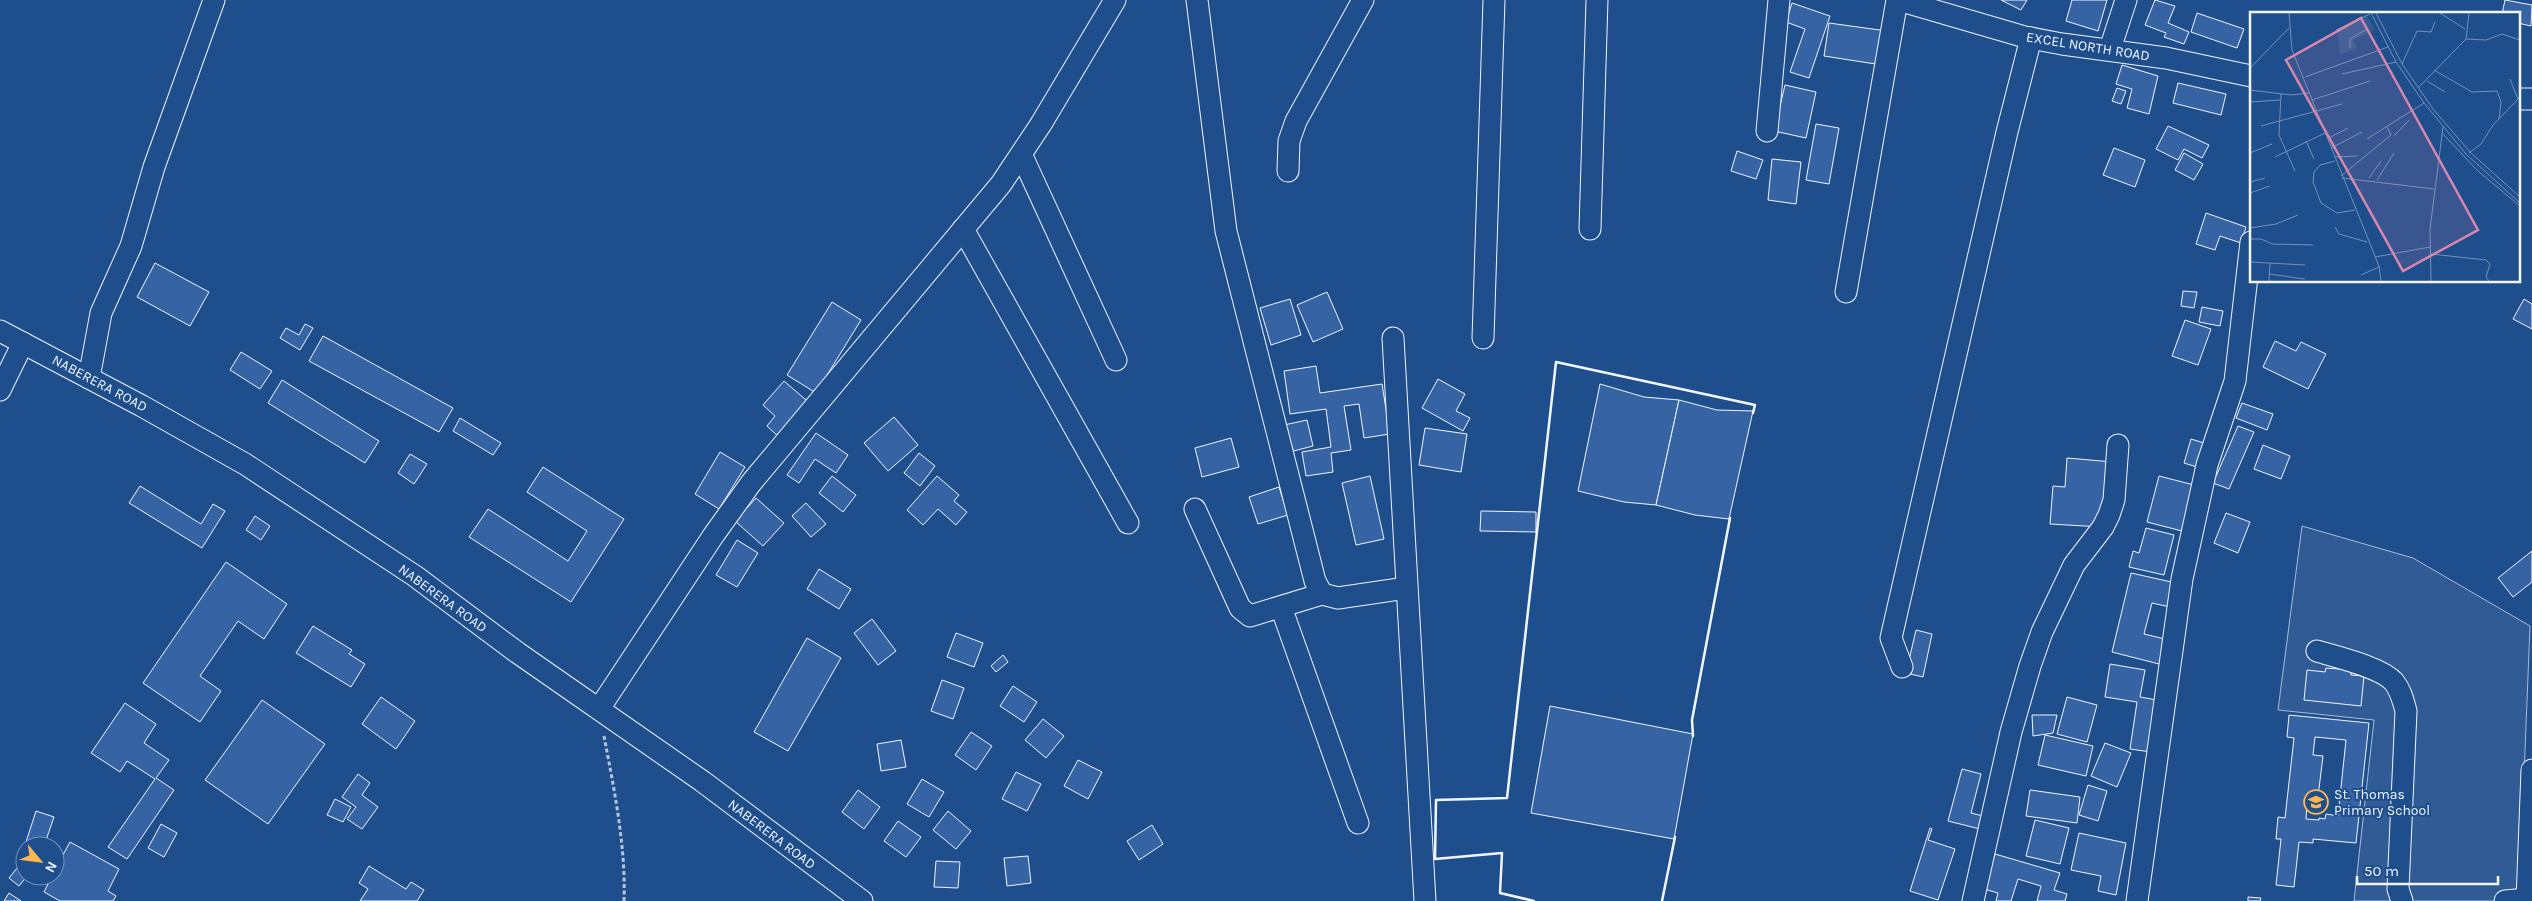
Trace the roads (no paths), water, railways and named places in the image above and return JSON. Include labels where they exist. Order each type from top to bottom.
[{"type":"street","points":[[89,378],[101,313],[131,246],[154,167],[214,0]]},
{"type":"street","points":[[599,709],[713,536],[751,484],[964,229],[1022,156],[1115,0]]},
{"type":"street","points":[[1197,0],[1226,231],[1315,581],[1322,594]]},
{"type":"street","points":[[1288,170],[1289,141],[1296,121],[1363,0]]},
{"type":"street","points":[[1483,338],[1494,0]]},
{"type":"street","points":[[1590,229],[1597,0]]},
{"type":"street","points":[[1767,131],[1779,0]]},
{"type":"street","points":[[1846,292],[1898,0]]},
{"type":"street","name":"EXCEL NORTH ROAD","points":[[1898,0],[2031,38],[2166,58],[2250,76]]},
{"type":"street","points":[[2110,49],[2126,0]]},
{"type":"street","points":[[1902,667],[1891,638],[2006,132],[2031,38]]},
{"type":"street","points":[[1022,156],[1116,360]]},
{"type":"street","points":[[964,229],[1128,523]]},
{"type":"street","points":[[2137,901],[2182,579],[2207,464],[2236,375],[2240,321],[2250,249]]},
{"type":"street","name":"NABERERA ROAD","points":[[0,331],[89,378],[253,470],[415,576],[702,781],[862,901]]},
{"type":"street","points":[[1393,338],[1425,901]]},
{"type":"street","points":[[0,390],[23,343]]},
{"type":"street","points":[[1973,901],[2011,732],[2030,666],[2042,632],[2074,565],[2103,528],[2109,515],[2115,493],[2118,445]]},
{"type":"street","points":[[1195,509],[1240,608],[1250,616],[1322,594],[1338,598],[1406,588]]},
{"type":"street","points":[[1281,607],[1358,824]]},
{"type":"street","points":[[2317,651],[2378,672],[2392,680],[2402,693],[2406,711],[2398,889],[2402,901]]},
{"type":"street","points":[[2504,901],[2527,900],[2532,770]]},
{"type":"place","name":"St. Thomas Primary School","points":[[2316,802]]}]
